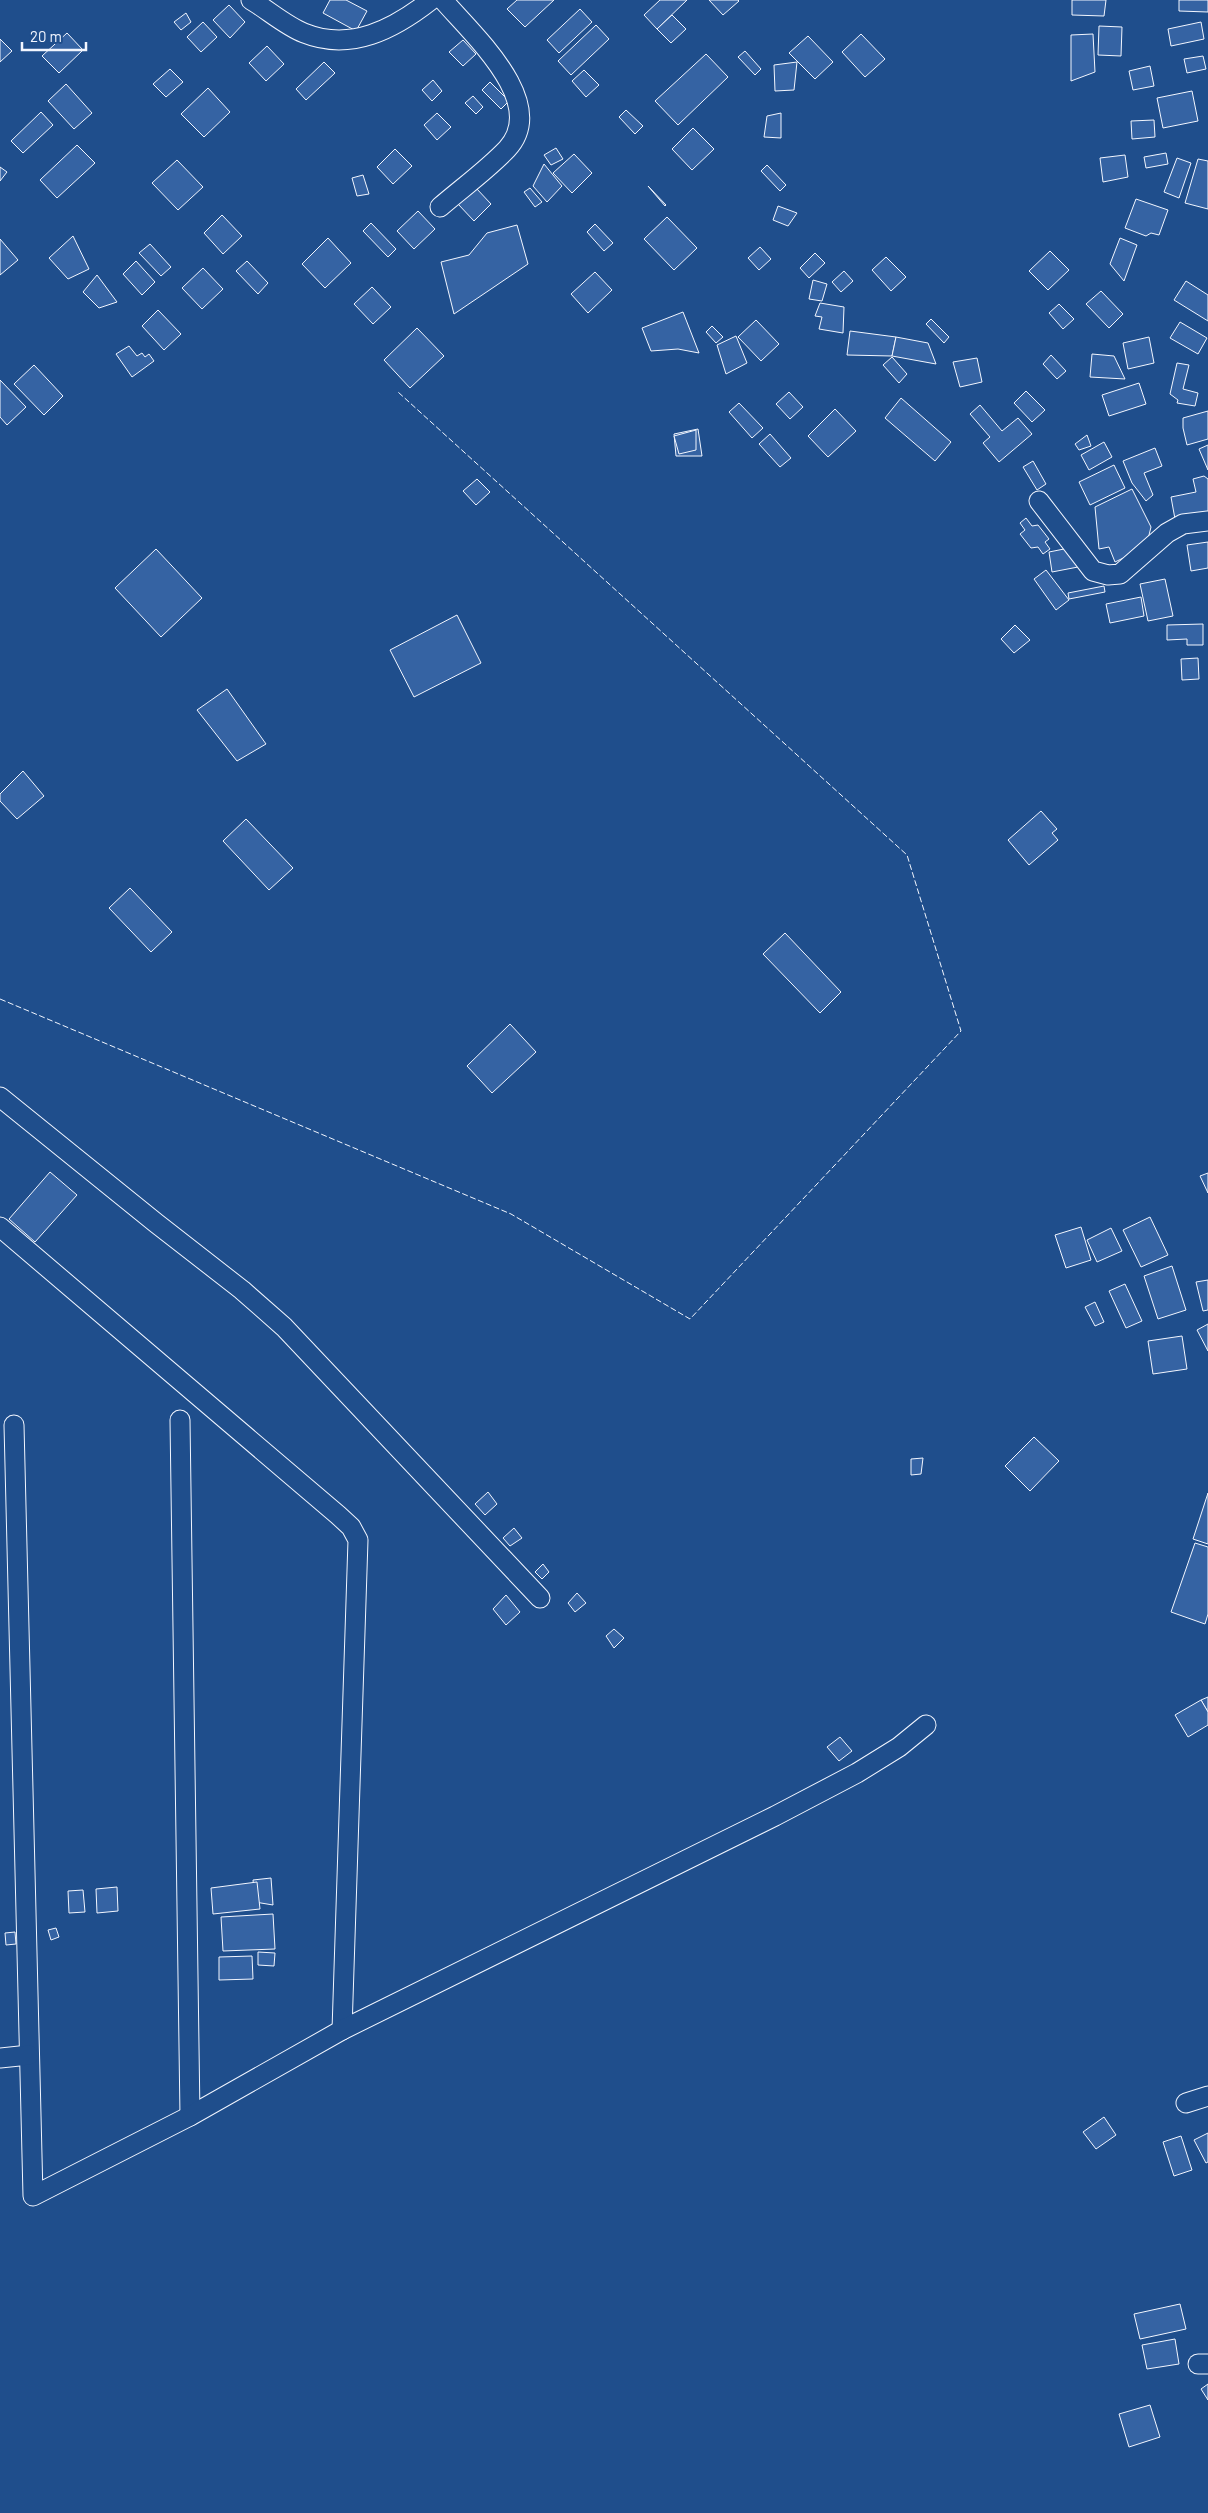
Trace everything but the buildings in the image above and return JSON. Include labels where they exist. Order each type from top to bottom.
[{"type":"street","points":[[252,0],[303,33],[340,42],[376,34],[406,19],[431,0]]},
{"type":"street","points":[[440,207],[508,149],[521,125],[518,101],[507,76],[443,0]]},
{"type":"street","points":[[1039,500],[1094,571],[1108,575],[1120,574],[1167,533],[1183,524],[1208,521]]},
{"type":"street","points":[[0,1097],[156,1224],[242,1290],[284,1327],[540,1598]]},
{"type":"street","points":[[0,1227],[338,1515],[351,1527],[358,1540],[342,2030]]},
{"type":"street","points":[[180,1420],[190,2116]]},
{"type":"street","points":[[14,1425],[33,2196],[190,2116],[342,2030],[775,1816],[857,1773],[899,1747],[926,1725]]},
{"type":"street","points":[[0,2058],[29,2055]]},
{"type":"street","points":[[1186,2103],[1208,2096]]},
{"type":"fence","points":[[0,999],[511,1214],[690,1319],[961,1031],[907,855],[398,392]]}]
